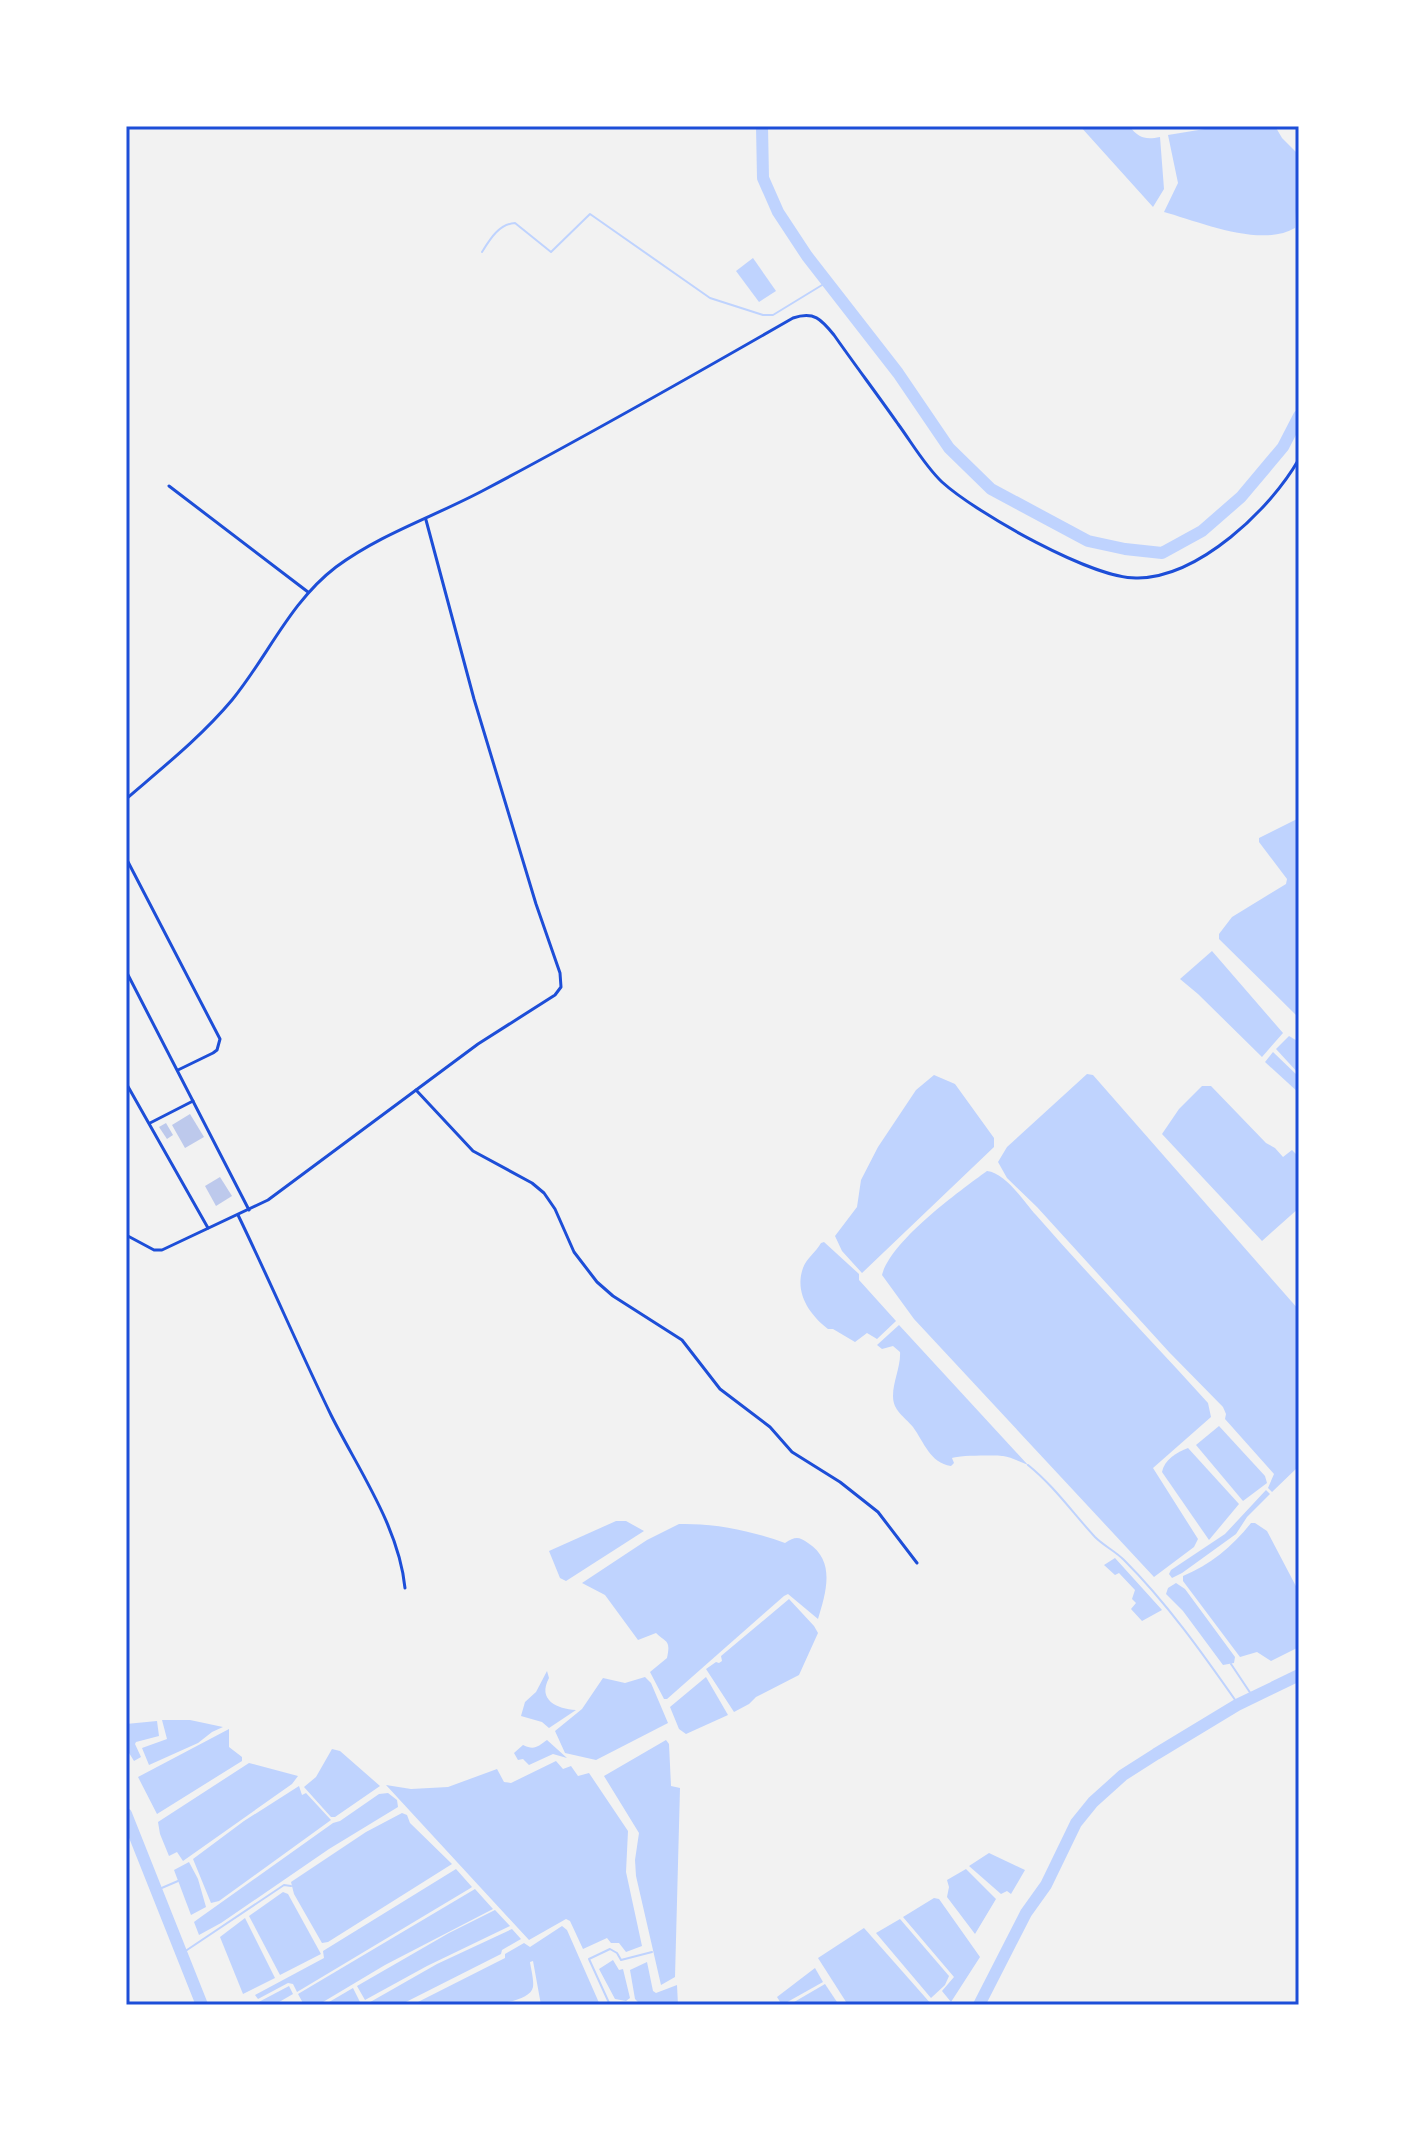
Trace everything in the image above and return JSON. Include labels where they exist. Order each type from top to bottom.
[{"type":"street","points":[[126,799],[207,728],[234,698],[308,592],[357,552],[395,531],[426,520],[635,410],[793,318],[806,314],[814,315],[834,335],[941,481],[1030,540],[1118,576],[1134,579],[1157,577],[1194,562],[1259,511],[1289,476],[1299,459]]},
{"type":"street","points":[[169,486],[308,592]]},
{"type":"street","points":[[126,1235],[154,1250],[162,1250],[249,1210],[302,1177],[478,1044],[555,995],[562,982],[474,699],[426,520]]},
{"type":"street","points":[[126,858],[220,1039],[213,1053],[178,1070]]},
{"type":"street","points":[[126,971],[249,1210]]},
{"type":"street","points":[[126,1083],[208,1228]]},
{"type":"street","points":[[416,1090],[473,1151],[539,1187],[555,1209],[574,1252],[597,1282],[613,1296],[682,1340],[720,1389],[770,1427],[792,1452],[840,1482],[878,1512],[917,1563]]},
{"type":"street","points":[[150,1123],[193,1101]]},
{"type":"street","points":[[238,1215],[329,1410],[396,1543],[405,1588]]},
{"type":"water","points":[[1080,126],[1129,126],[1143,137],[1160,137],[1164,189],[1153,207]]},
{"type":"water","points":[[1223,126],[1275,126],[1299,155],[1295,228],[1281,233],[1248,234],[1164,212],[1178,183],[1168,135]]},
{"type":"water","points":[[753,258],[776,291],[759,302],[736,271]]},
{"type":"water","points":[[1299,818],[1299,1018],[1219,939],[1219,934],[1232,917],[1286,884],[1287,879],[1259,838]]},
{"type":"water","points":[[1212,951],[1283,1033],[1262,1057],[1180,979]]},
{"type":"water","points":[[1289,1036],[1299,1042],[1299,1074],[1276,1049]]},
{"type":"water","points":[[1273,1052],[1299,1077],[1299,1093],[1265,1062]]},
{"type":"water","points":[[1087,1074],[1093,1075],[1299,1310],[1299,1466],[1272,1492],[1268,1488],[1274,1474],[1225,1419],[1223,1407],[1007,1178],[998,1162],[1007,1147]]},
{"type":"water","points":[[934,1075],[955,1084],[994,1138],[994,1147],[862,1273],[842,1251],[835,1236],[857,1207],[861,1180],[878,1147],[916,1090]]},
{"type":"water","points":[[1202,1086],[1211,1086],[1283,1157],[1292,1150],[1299,1157],[1299,1208],[1262,1241],[1162,1134],[1179,1109]]},
{"type":"water","points":[[987,1171],[1001,1177],[1014,1189],[1208,1403],[1211,1417],[1153,1468],[1198,1539],[1194,1547],[1154,1577],[914,1319],[882,1275],[898,1247],[912,1233],[943,1204]]},
{"type":"water","points":[[824,1242],[859,1274],[859,1280],[896,1321],[877,1339],[867,1333],[855,1342],[828,1329],[805,1303],[801,1286],[803,1268]]},
{"type":"water","points":[[899,1325],[1028,1465],[999,1456],[961,1456],[952,1458],[954,1463],[951,1466],[933,1456],[893,1401],[900,1352],[893,1346],[882,1349],[877,1345]]},
{"type":"water","points":[[1219,1426],[1265,1476],[1267,1483],[1243,1501],[1196,1445]]},
{"type":"water","points":[[1188,1448],[1239,1504],[1209,1540],[1162,1472],[1172,1457]]},
{"type":"water","points":[[1266,1490],[1270,1494],[1247,1517],[1236,1534],[1172,1578],[1169,1574],[1171,1570],[1225,1534]]},
{"type":"water","points":[[616,1521],[626,1521],[644,1531],[566,1581],[560,1578],[549,1551]]},
{"type":"water","points":[[1251,1523],[1267,1531],[1299,1592],[1299,1647],[1271,1661],[1257,1652],[1240,1657],[1183,1581],[1183,1576],[1220,1554]]},
{"type":"water","points":[[679,1524],[733,1529],[785,1543],[802,1539],[817,1550],[822,1559],[826,1568],[826,1588],[818,1619],[788,1594],[784,1596],[664,1699],[650,1672],[667,1658],[667,1642],[656,1633],[638,1640],[605,1595],[582,1583],[647,1540]]},
{"type":"water","points":[[1115,1558],[1162,1610],[1142,1621],[1131,1609],[1136,1603],[1132,1599],[1135,1590],[1119,1573],[1115,1575],[1104,1565]]},
{"type":"water","points":[[1176,1583],[1185,1589],[1235,1657],[1234,1663],[1223,1665],[1183,1611],[1166,1594],[1168,1588]]},
{"type":"water","points":[[789,1599],[818,1633],[799,1675],[734,1712],[706,1669],[722,1661],[721,1656]]},
{"type":"water","points":[[547,1671],[547,1698],[562,1708],[576,1710],[549,1728],[542,1722],[521,1716],[525,1702],[536,1692]]},
{"type":"water","points":[[645,1677],[651,1683],[668,1723],[596,1760],[565,1753],[555,1731],[582,1709],[603,1678],[625,1683]]},
{"type":"water","points":[[706,1677],[728,1715],[686,1734],[679,1729],[670,1707]]},
{"type":"water","points":[[162,1720],[190,1720],[223,1727],[198,1743],[149,1765],[142,1748],[167,1739]]},
{"type":"water","points":[[157,1721],[159,1736],[136,1742],[141,1757],[134,1761],[126,1748],[126,1724]]},
{"type":"water","points":[[229,1729],[229,1747],[242,1757],[242,1761],[157,1814],[138,1777]]},
{"type":"water","points":[[547,1740],[567,1758],[553,1754],[529,1765],[523,1759],[518,1760],[514,1753],[523,1745],[533,1748]]},
{"type":"water","points":[[666,1740],[669,1744],[671,1786],[680,1788],[675,1977],[661,1985],[636,1876],[639,1833],[604,1776]]},
{"type":"water","points":[[332,1749],[340,1751],[380,1786],[335,1817],[331,1817],[304,1787],[316,1777]]},
{"type":"water","points":[[556,1761],[563,1769],[571,1766],[578,1776],[589,1773],[628,1831],[626,1872],[642,1946],[626,1952],[619,1943],[611,1943],[607,1938],[583,1949],[570,1921],[566,1919],[529,1940],[386,1785],[411,1789],[448,1787],[497,1769],[504,1782],[511,1783]]},
{"type":"water","points":[[249,1763],[298,1776],[292,1784],[183,1861],[177,1852],[169,1856],[158,1822]]},
{"type":"water","points":[[299,1786],[302,1795],[306,1793],[331,1820],[219,1901],[211,1903],[193,1859]]},
{"type":"water","points":[[388,1793],[397,1800],[398,1807],[199,1935],[194,1922],[333,1823],[379,1794]]},
{"type":"water","points":[[402,1813],[452,1864],[322,1943],[294,1894],[291,1882],[366,1832]]},
{"type":"water","points":[[989,1853],[1025,1870],[1011,1894],[1007,1891],[1001,1894],[969,1866]]},
{"type":"water","points":[[189,1862],[198,1879],[206,1907],[191,1915],[174,1870]]},
{"type":"water","points":[[456,1869],[472,1887],[297,1992],[293,1984],[288,1983],[258,1999],[255,1995],[324,1958],[323,1951]]},
{"type":"water","points":[[966,1869],[996,1899],[975,1934],[947,1897],[947,1880]]},
{"type":"water","points":[[475,1889],[493,1909],[385,1965],[318,2005],[304,2005],[298,1994]]},
{"type":"water","points":[[283,1892],[288,1894],[321,1954],[280,1975],[249,1916]]},
{"type":"water","points":[[934,1898],[939,1899],[980,1957],[951,2002],[942,1991],[954,1977],[903,1917]]},
{"type":"water","points":[[495,1910],[510,1926],[365,2000],[357,1986]]},
{"type":"water","points":[[245,1918],[275,1978],[243,1994],[220,1937]]},
{"type":"water","points":[[900,1919],[949,1976],[945,1985],[931,1998],[876,1933]]},
{"type":"water","points":[[562,1926],[567,1930],[600,2005],[541,2005],[533,1961],[530,1962],[533,1987],[527,1995],[515,2000],[458,2006],[412,2005],[505,1958],[505,1954],[524,1943],[530,1947]]},
{"type":"water","points":[[864,1928],[932,2005],[848,2005],[818,1958]]},
{"type":"water","points":[[512,1929],[521,1939],[502,1950],[501,1954],[400,2005],[365,2005],[437,1964]]},
{"type":"water","points":[[613,1960],[619,1970],[623,1969],[630,1998],[626,2001],[615,1999],[599,1969]]},
{"type":"water","points":[[647,1962],[653,1991],[656,1993],[677,1985],[678,2005],[641,2005],[635,1999],[630,1970]]},
{"type":"water","points":[[815,1968],[823,1982],[782,2005],[777,1997]]},
{"type":"water","points":[[825,1984],[839,2005],[789,2005]]},
{"type":"water","points":[[289,1986],[293,1994],[274,2005],[253,2005]]},
{"type":"water","points":[[353,1988],[360,2002],[354,2005],[324,2005]]},
{"type":"building","points":[[190,1114],[204,1137],[185,1148],[172,1125]]},
{"type":"building","points":[[166,1123],[173,1135],[167,1139],[159,1127]]},
{"type":"building","points":[[220,1177],[232,1196],[216,1206],[205,1186]]},
{"type":"waterway","points":[[762,126],[763,178],[778,212],[807,256],[898,373],[949,448],[991,489],[1088,541],[1162,553],[1202,531],[1241,497],[1283,447],[1299,416]]},
{"type":"waterway","points":[[482,252],[500,229],[515,223],[551,252],[590,214],[710,298],[763,315],[773,315],[827,282]]},
{"type":"waterway","points":[[1028,1465],[1055,1490],[1095,1537],[1124,1560],[1155,1594],[1238,1704]]},
{"type":"waterway","points":[[1231,1664],[1253,1697]]},
{"type":"waterway","points":[[979,2005],[1026,1913],[1046,1885],[1076,1823],[1093,1802],[1123,1775],[1156,1754],[1237,1705],[1299,1675]]},
{"type":"waterway","points":[[126,1814],[202,2005]]},
{"type":"waterway","points":[[157,1890],[178,1881]]},
{"type":"waterway","points":[[181,1954],[284,1885],[291,1886]]},
{"type":"waterway","points":[[610,2005],[589,1959],[610,1949],[621,1960],[652,1952]]}]
